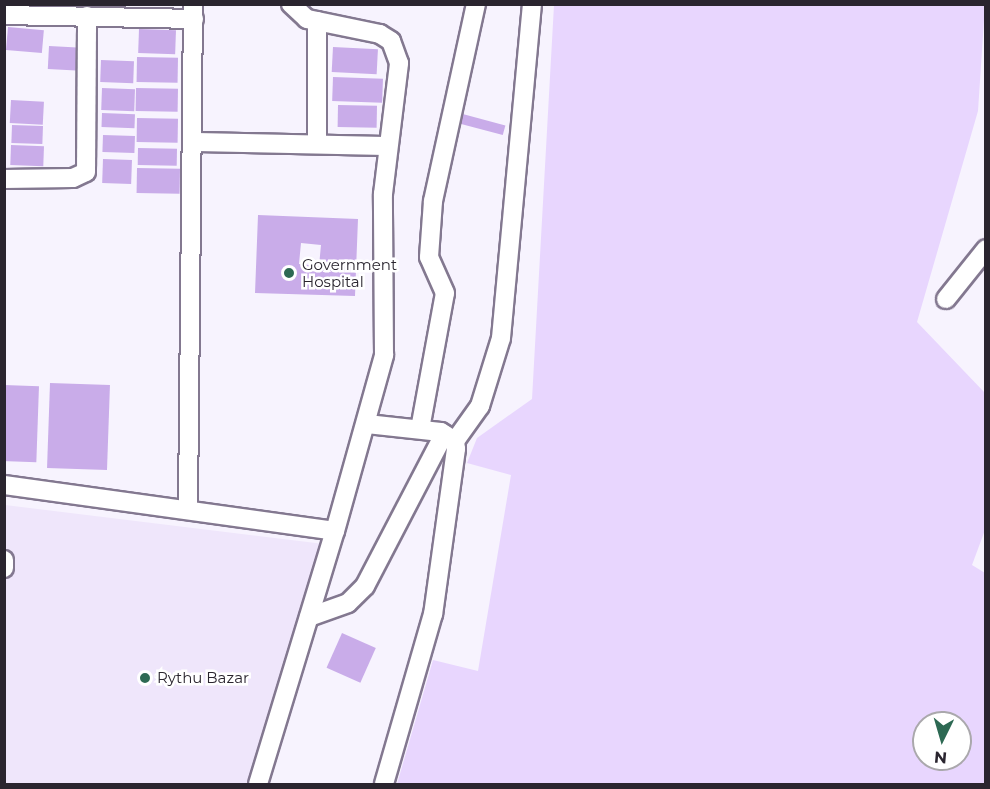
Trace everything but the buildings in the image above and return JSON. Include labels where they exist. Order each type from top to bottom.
[{"type":"street","points":[[258,784],[368,424],[386,336],[388,146],[398,50],[380,34],[316,21],[299,15],[291,4]]},
{"type":"street","points":[[420,429],[445,293],[429,256],[434,201],[476,4]]},
{"type":"street","points":[[309,617],[348,603],[365,586],[450,437],[480,406],[501,338],[532,4]]},
{"type":"street","points":[[4,15],[87,16],[193,12],[194,142],[188,507]]},
{"type":"street","points":[[4,179],[73,178],[86,172],[87,16]]},
{"type":"street","points":[[316,21],[317,143]]},
{"type":"street","points":[[194,142],[388,146]]},
{"type":"street","points":[[946,299],[986,249]]},
{"type":"street","points":[[368,424],[420,429],[450,437]]},
{"type":"street","points":[[384,784],[434,614],[450,437]]},
{"type":"street","points":[[4,485],[188,507],[334,531]]},
{"type":"street","points":[[4,560],[4,568]]},
{"type":"shaded area","points":[[554,5],[985,5],[978,111],[917,322],[985,393],[985,530],[972,565],[985,573],[985,784],[397,784],[433,660],[478,671],[511,475],[467,463],[477,438],[532,399]]},
{"type":"shaded area","name":"Rythu Bazar","points":[[5,505],[324,544],[255,784],[5,784]]},
{"type":"place","name":"Government Hospital","points":[[289,273]]},
{"type":"place","name":"Rythu Bazar","points":[[145,678]]}]
